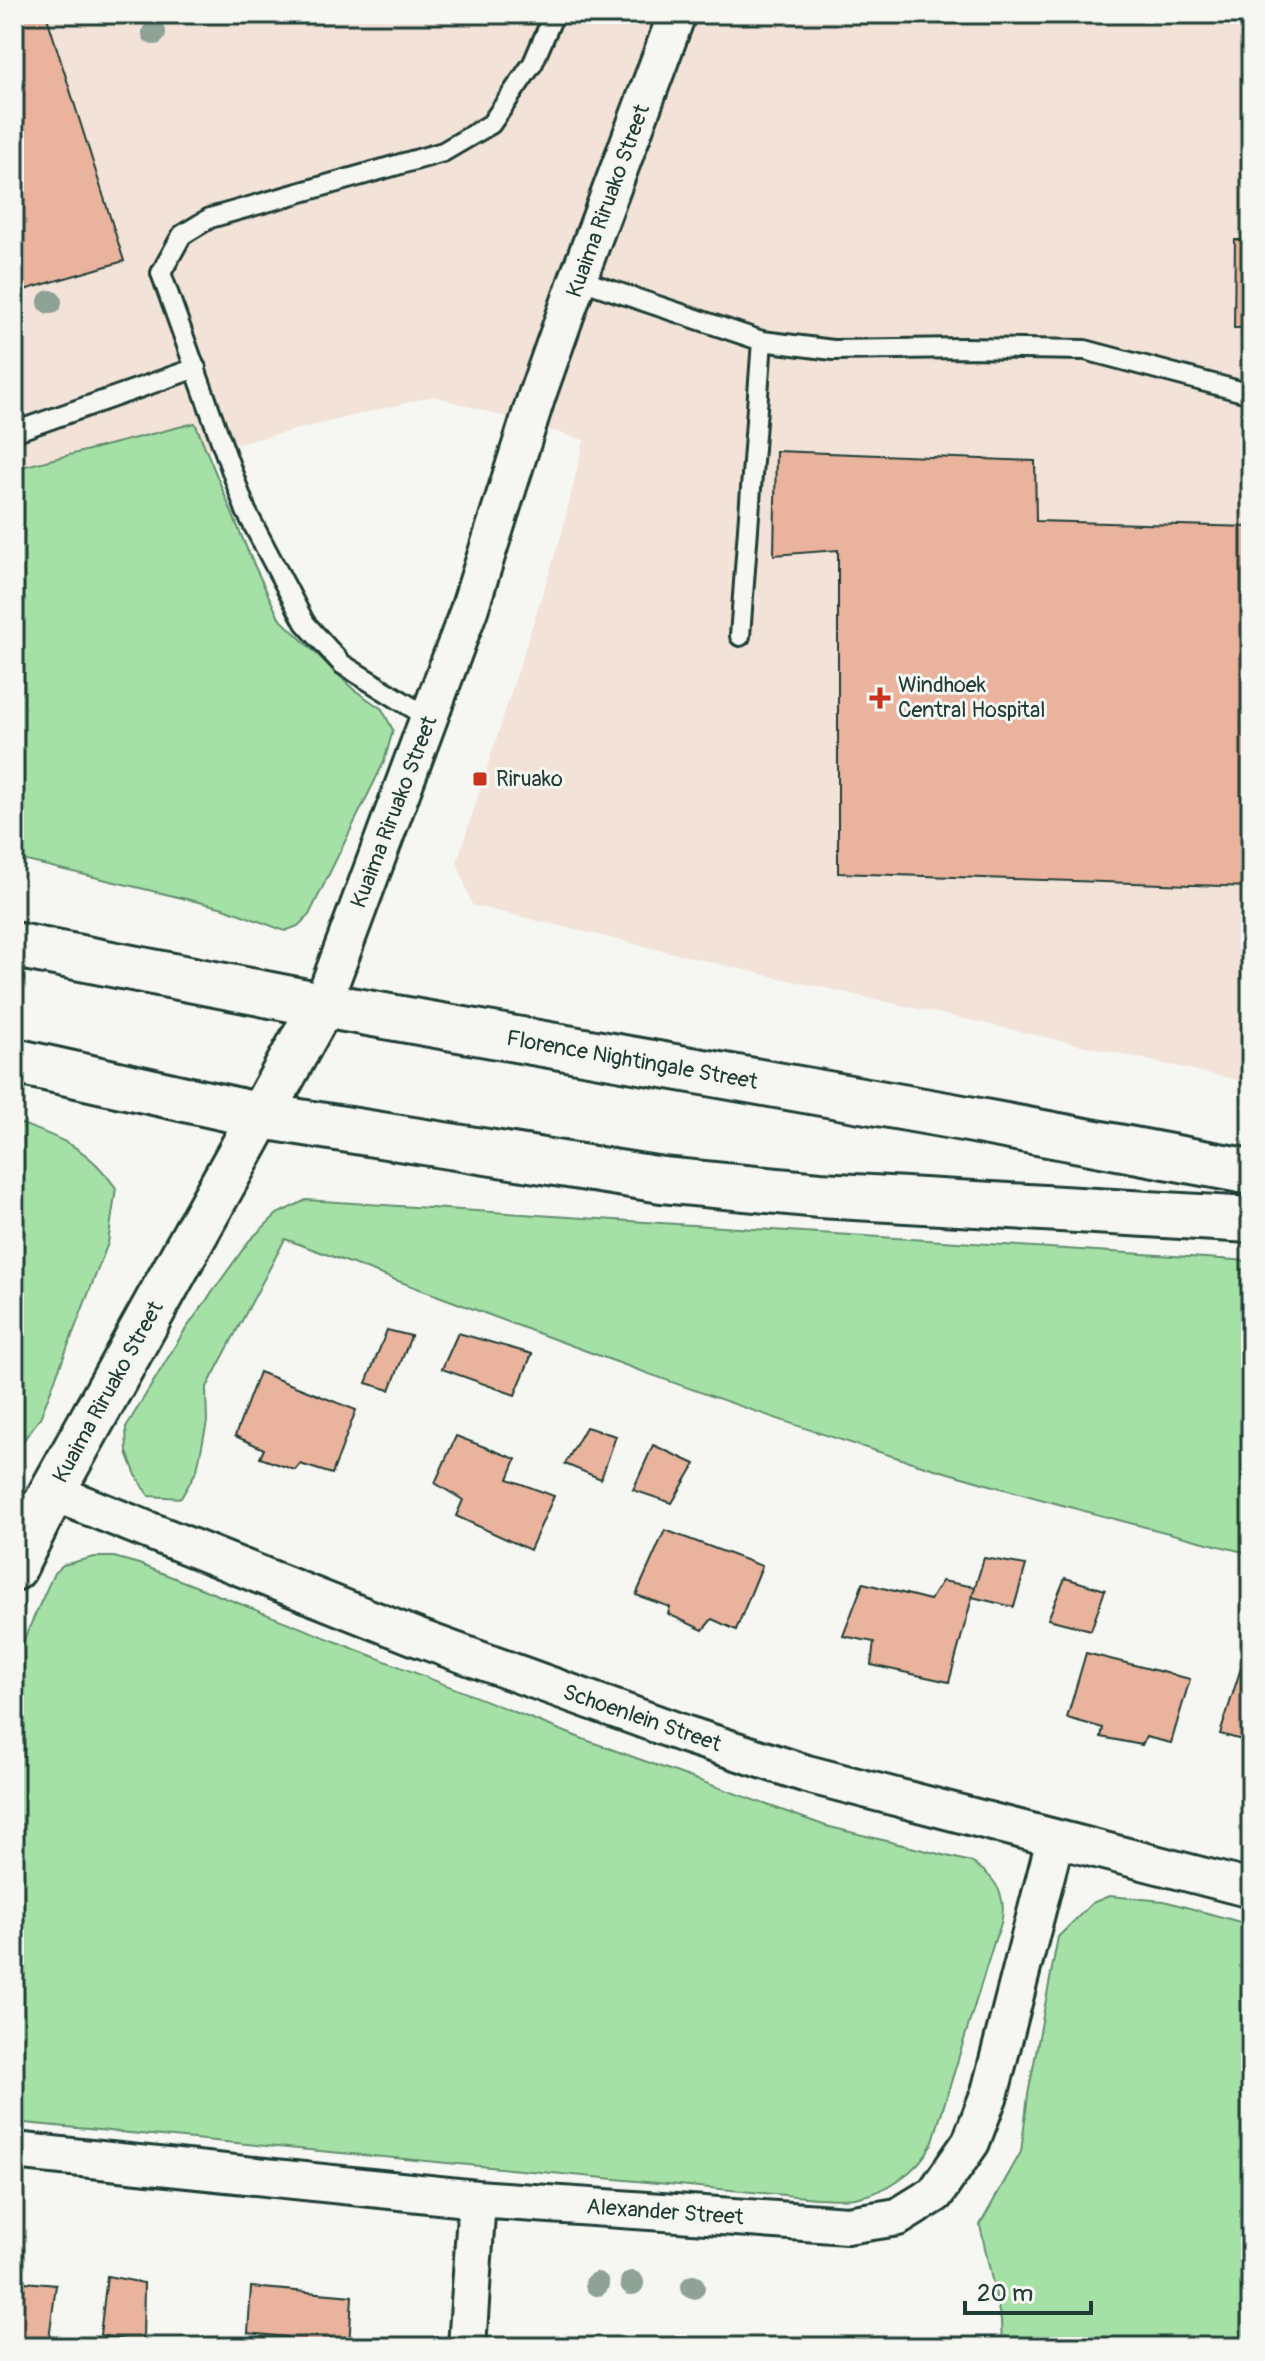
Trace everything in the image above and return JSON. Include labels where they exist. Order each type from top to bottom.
[{"type":"main road","name":"Florence Nightingale Street","points":[[14,945],[322,1005],[1251,1172]]},
{"type":"main road","name":"Kuaima Riruako Street","points":[[14,1568],[33,1500],[262,1116],[322,1005]]},
{"type":"main road","points":[[14,1061],[262,1116],[662,1180],[820,1195],[1251,1220]]},
{"type":"street","name":"Kuaima Riruako Street","points":[[322,1005],[469,610],[537,395],[677,14]]},
{"type":"street","name":"Schoenlein Street","points":[[33,1500],[684,1734],[807,1774],[1251,1889]]},
{"type":"street","name":"Alexander Street","points":[[14,2151],[477,2199],[847,2225],[898,2217],[935,2194],[971,2142],[990,2092],[1055,1840]]},
{"type":"street","points":[[467,2347],[477,2199]]},
{"type":"lane","points":[[429,718],[342,664],[305,623],[246,511],[161,273],[182,235],[210,218],[443,152],[491,124],[533,63],[554,14]]},
{"type":"lane","points":[[578,279],[762,341],[833,350],[1085,350],[1251,394]]},
{"type":"lane","points":[[740,636],[762,341]]},
{"type":"lane","points":[[14,432],[196,368]]},
{"type":"shaded area","name":"Windhoek Central Hospital","points":[[14,14],[1251,14],[1251,1083],[762,974],[472,905],[457,862],[562,533],[584,440],[434,396],[14,498]]},
{"type":"green space","points":[[195,423],[279,618],[353,689],[382,709],[393,730],[384,762],[309,915],[298,926],[285,931],[224,908],[14,858],[14,469]]},
{"type":"green space","points":[[14,1121],[71,1145],[94,1162],[116,1188],[108,1243],[40,1418],[14,1453]]},
{"type":"green space","points":[[306,1200],[1251,1261],[1251,1554],[957,1476],[860,1446],[643,1372],[285,1239],[206,1389],[207,1422],[197,1470],[181,1498],[149,1496],[127,1452],[126,1427],[183,1333],[249,1241],[277,1214]]},
{"type":"green space","points":[[94,1557],[114,1557],[139,1564],[583,1739],[826,1826],[971,1862],[982,1869],[1001,1895],[1000,1927],[932,2144],[926,2154],[909,2172],[889,2186],[855,2198],[836,2199],[14,2122],[14,1661],[54,1573],[63,1565]]},
{"type":"green space","points":[[1109,1896],[1164,1901],[1251,1925],[1251,2347],[1002,2347],[1001,2321],[980,2225],[1021,2152],[1028,2095],[1058,1937],[1092,1903]]},
{"type":"building","points":[[14,14],[46,14],[124,261],[14,293]]},
{"type":"building","points":[[1235,240],[1251,240],[1251,328],[1234,328]]},
{"type":"building","points":[[776,451],[1035,461],[1036,521],[1251,527],[1251,887],[838,873],[838,550],[774,555]]},
{"type":"building","points":[[387,1330],[411,1336],[390,1390],[366,1383]]},
{"type":"building","points":[[458,1333],[532,1354],[515,1395],[442,1369]]},
{"type":"building","points":[[259,1372],[356,1410],[332,1474],[300,1464],[295,1470],[260,1458],[264,1449],[235,1436]]},
{"type":"building","points":[[586,1427],[616,1436],[601,1479],[565,1464]]},
{"type":"building","points":[[456,1436],[516,1459],[508,1479],[554,1496],[530,1550],[456,1516],[463,1500],[435,1483]]},
{"type":"building","points":[[653,1445],[695,1464],[672,1503],[633,1490]]},
{"type":"building","points":[[665,1530],[762,1566],[736,1630],[712,1619],[703,1630],[668,1614],[670,1607],[636,1595]]},
{"type":"building","points":[[984,1558],[1026,1565],[1014,1607],[972,1597]]},
{"type":"building","points":[[1065,1578],[1105,1590],[1091,1630],[1048,1619]]},
{"type":"building","points":[[942,1581],[975,1587],[949,1682],[871,1665],[874,1642],[843,1636],[863,1583],[930,1600]]},
{"type":"building","points":[[1086,1653],[1190,1679],[1171,1743],[1146,1737],[1142,1745],[1101,1737],[1103,1728],[1067,1718]]},
{"type":"building","points":[[1241,1668],[1251,1671],[1251,1733],[1246,1741],[1220,1734]]},
{"type":"building","points":[[107,2276],[144,2283],[143,2344],[100,2335]]},
{"type":"building","points":[[14,2281],[56,2285],[48,2347],[14,2347]]},
{"type":"building","points":[[251,2287],[352,2296],[349,2347],[286,2347],[286,2337],[248,2333]]},
{"type":"building","points":[[870,2340],[951,2347],[868,2347]]},
{"type":"place","name":"Windhoek Central Hospital","points":[[880,698]]},
{"type":"place","name":"Riruako","points":[[480,779]]}]
